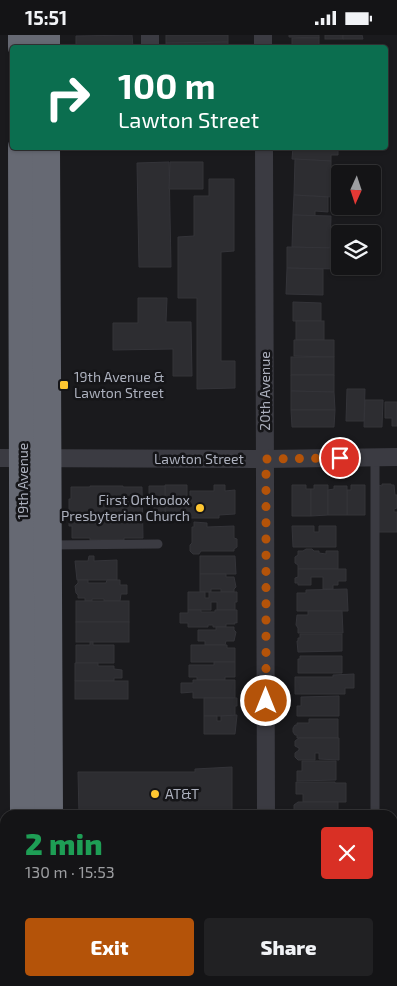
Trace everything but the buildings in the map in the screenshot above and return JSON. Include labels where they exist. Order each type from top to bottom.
[{"type":"highway","name":"19th Avenue","points":[[22,150],[24,458],[48,545],[49,810]]},
{"type":"highway","name":"19th Avenue","points":[[24,810],[23,481],[46,150]]},
{"type":"street","name":"20th Avenue","points":[[264,150],[266,810]]},
{"type":"street","name":"Lawton Street","points":[[24,458],[266,459],[397,457]]},
{"type":"lane","points":[[375,458],[376,810]]},
{"type":"lane","points":[[48,545],[158,544]]},
{"type":"place","name":"19th Avenue & Lawton Street","points":[[64,385]]},
{"type":"place","name":"First Orthodox Presbyterian Church","points":[[200,508]]},
{"type":"place","name":"AT&T","points":[[155,794]]},
{"type":"route","points":[[266,701],[266,459],[340,458]]}]
